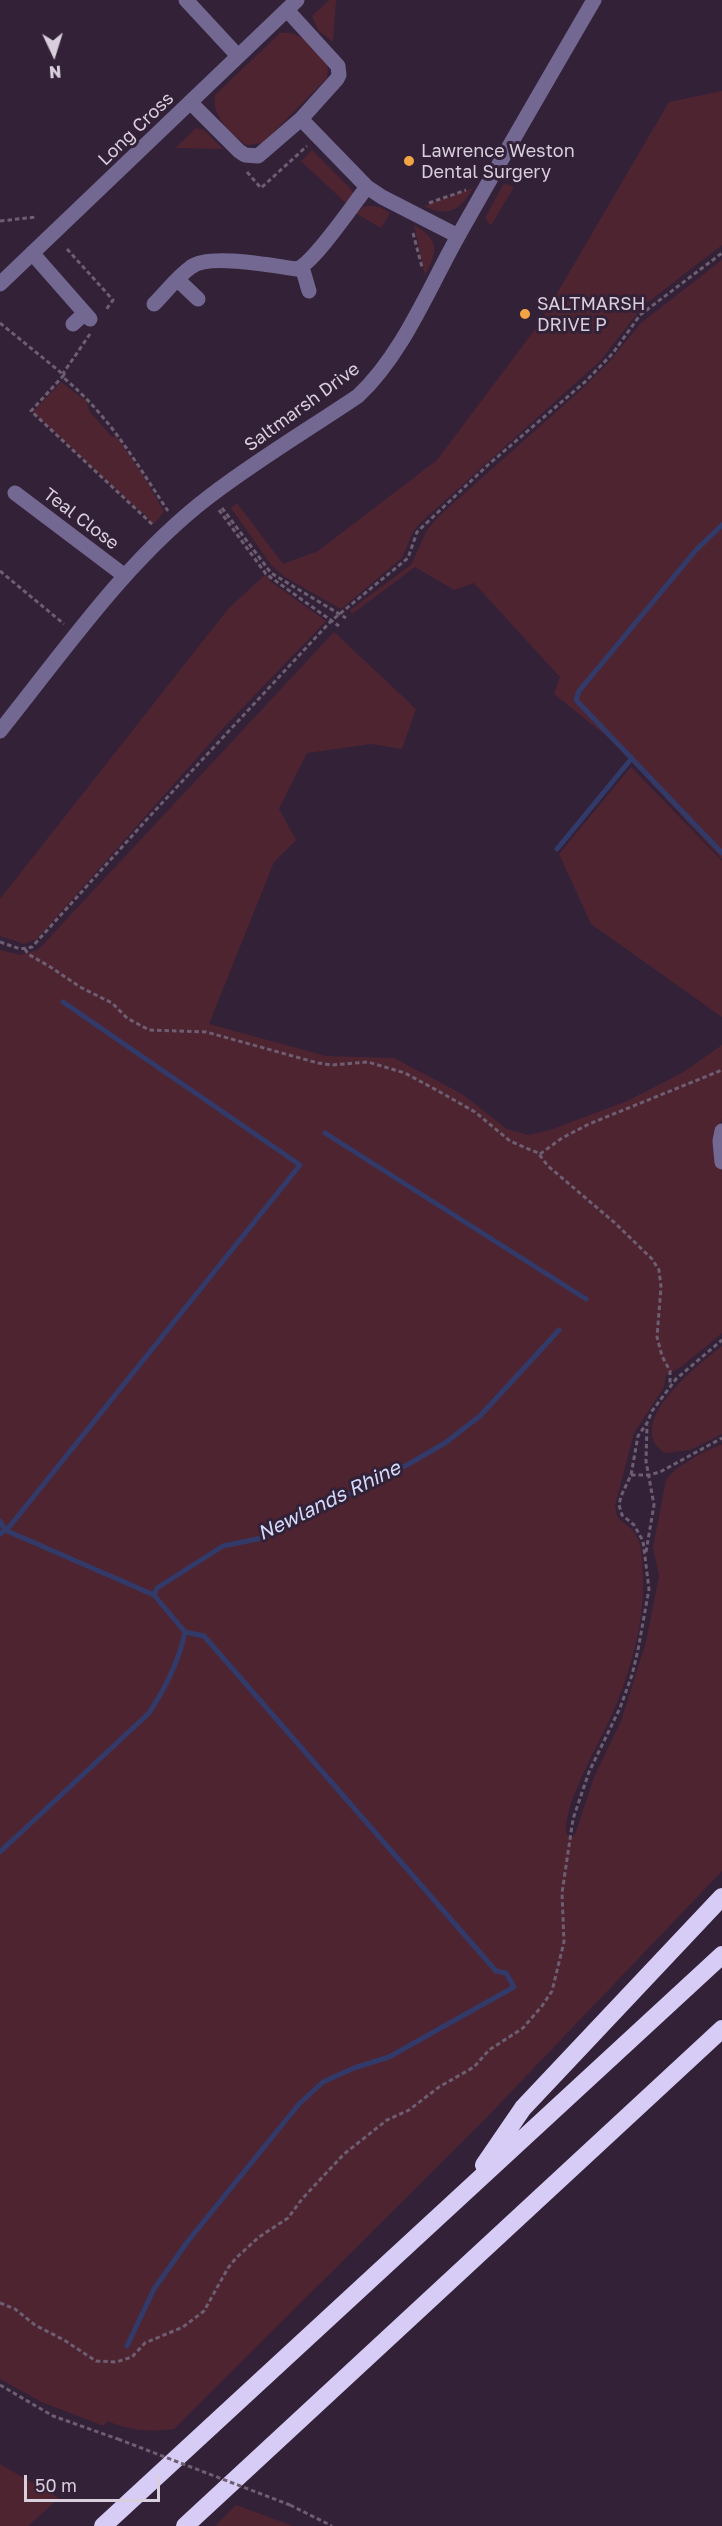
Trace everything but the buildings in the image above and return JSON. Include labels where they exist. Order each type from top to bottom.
[{"type":"highway","points":[[468,2189],[523,2108],[722,1898]]},
{"type":"highway","points":[[103,2526],[722,1955]]},
{"type":"highway","points":[[185,2526],[722,2030]]},
{"type":"street","points":[[186,0],[238,56]]},
{"type":"street","name":"Saltmarsh Drive","points":[[0,730],[125,576],[179,523],[210,495],[358,396],[372,383],[392,357],[458,236],[594,0]]},
{"type":"street","points":[[191,103],[239,151],[251,157],[262,154],[301,119],[337,79],[339,71],[338,66],[292,5]]},
{"type":"street","name":"Long Cross","points":[[2,277],[32,253],[292,5]]},
{"type":"street","points":[[301,119],[368,187],[458,236]]},
{"type":"street","points":[[154,304],[190,267],[209,261],[297,269],[302,267],[315,255],[368,187]]},
{"type":"street","points":[[32,253],[92,320],[73,324]]},
{"type":"street","points":[[302,267],[309,291]]},
{"type":"street","points":[[178,280],[198,299]]},
{"type":"street","name":"Teal Close","points":[[15,493],[125,576]]},
{"type":"street","points":[[722,1131],[720,1142],[722,1162]]},
{"type":"path","points":[[428,291],[408,210],[490,181]]},
{"type":"path","points":[[0,221],[36,217]]},
{"type":"path","points":[[67,249],[112,300],[92,320],[63,375],[31,411],[155,527]]},
{"type":"path","points":[[0,942],[20,949],[32,948],[149,817],[331,621],[408,558],[417,532],[489,464],[586,381],[613,353],[640,315],[722,253]]},
{"type":"path","points":[[0,323],[82,393],[124,441],[170,514],[179,523]]},
{"type":"path","points":[[210,495],[271,573],[346,618]]},
{"type":"path","points":[[210,495],[266,574],[339,626]]},
{"type":"path","points":[[0,571],[77,635]]},
{"type":"path","points":[[25,949],[28,954],[112,1004],[127,1018],[148,1030],[206,1032],[318,1063],[332,1065],[368,1062],[405,1073],[475,1112],[510,1141],[540,1154],[548,1166],[615,1223],[656,1265],[661,1281],[657,1337],[662,1356],[670,1371],[670,1387]]},
{"type":"path","points":[[540,1154],[562,1138],[590,1124],[722,1070]]},
{"type":"path","points":[[0,2302],[15,2308],[35,2325],[64,2340],[96,2361],[116,2362],[132,2357],[145,2343],[183,2327],[204,2311],[236,2258],[259,2237],[288,2218],[302,2199],[344,2154],[387,2120],[409,2110],[439,2087],[474,2067],[489,2050],[523,2028],[543,2006],[552,1991],[564,1942],[562,1893],[573,1819],[589,1772],[620,1708],[638,1650],[649,1589],[646,1555],[641,1535],[620,1511],[621,1496],[631,1475],[638,1436],[652,1411],[670,1387],[722,1340]]},
{"type":"path","points":[[646,1555],[654,1512],[653,1487],[646,1451],[647,1423]]},
{"type":"path","points":[[631,1475],[649,1475],[660,1472],[722,1438]]},
{"type":"path","points":[[0,2385],[53,2416],[290,2505],[332,2526]]},
{"type":"shaded area","points":[[329,0],[336,0],[333,42],[318,30],[312,16]]},
{"type":"shaded area","points":[[280,33],[296,34],[308,42],[328,65],[327,78],[263,143],[246,145],[219,117],[215,95]]},
{"type":"shaded area","points":[[722,91],[722,245],[643,306],[600,361],[420,523],[413,532],[402,558],[341,609],[285,577],[272,566],[231,508],[237,503],[283,564],[318,551],[437,460],[539,324],[669,102]]},
{"type":"shaded area","points":[[196,128],[204,130],[223,149],[175,148]]},
{"type":"shaded area","points":[[312,150],[351,189],[354,194],[348,205],[301,161]]},
{"type":"shaded area","points":[[504,183],[514,187],[492,224],[489,224],[485,218]]},
{"type":"shaded area","points":[[473,188],[464,202],[453,210],[440,211],[424,206]]},
{"type":"shaded area","points":[[363,207],[379,207],[390,213],[381,228],[356,213]]},
{"type":"shaded area","points":[[414,225],[429,236],[434,247],[434,253],[425,275]]},
{"type":"shaded area","points":[[722,260],[722,859],[610,739],[554,694],[560,677],[474,583],[454,590],[415,567],[352,614],[350,610],[411,565],[427,530],[439,516],[582,389],[609,362],[641,323]]},
{"type":"shaded area","points":[[61,382],[86,401],[90,412],[112,437],[116,436],[143,475],[164,512],[154,524],[33,412]]},
{"type":"shaded area","points":[[266,574],[271,582],[326,621],[226,725],[37,939],[24,944],[0,936],[0,899],[228,609]]},
{"type":"shaded area","points":[[334,632],[416,709],[402,749],[371,744],[307,753],[279,809],[296,840],[274,862],[209,1024],[326,1056],[394,1058],[462,1094],[507,1129],[528,1135],[550,1130],[627,1101],[682,1073],[722,1045],[722,1119],[716,1132],[715,1151],[722,1173],[722,1333],[681,1367],[666,1375],[664,1387],[634,1433],[615,1505],[617,1516],[634,1532],[641,1550],[642,1610],[636,1645],[620,1696],[576,1792],[567,1823],[567,1835],[572,1837],[575,1834],[595,1775],[621,1721],[646,1642],[659,1576],[653,1547],[666,1480],[676,1469],[722,1444],[722,1871],[487,2117],[174,2429],[140,2430],[107,2421],[104,2426],[44,2403],[0,2379],[0,950],[20,955],[38,950]]},
{"type":"shaded area","points":[[631,767],[722,861],[722,1017],[591,924],[559,854]]},
{"type":"shaded area","points":[[722,1346],[722,1434],[690,1450],[665,1453],[654,1441],[652,1427],[658,1411],[668,1395],[682,1380]]},
{"type":"shaded area","points":[[0,2464],[59,2498],[28,2526],[0,2526]]},
{"type":"shaded area","points":[[236,2505],[293,2526],[215,2526]]},
{"type":"waterway","points":[[722,525],[696,550],[579,691],[576,700],[722,853]]},
{"type":"waterway","points":[[557,849],[632,758]]},
{"type":"waterway","points":[[0,1534],[10,1526],[300,1165],[63,1002]]},
{"type":"waterway","points":[[325,1133],[586,1299]]},
{"type":"waterway","name":"Newlands Rhine","points":[[0,1852],[149,1713],[161,1694],[175,1664],[185,1632],[154,1595],[157,1588],[223,1546],[262,1538],[407,1465],[445,1443],[480,1416],[559,1330]]},
{"type":"waterway","points":[[0,1521],[5,1530],[154,1595]]},
{"type":"waterway","points":[[127,2346],[154,2289],[188,2241],[299,2104],[323,2082],[354,2068],[389,2057],[514,1987],[506,1973],[496,1971],[204,1636],[185,1632]]},
{"type":"place","name":"Lawrence Weston Dental Surgery","points":[[409,161]]},
{"type":"place","name":"SALTMARSH DRIVE P","points":[[525,314]]}]
